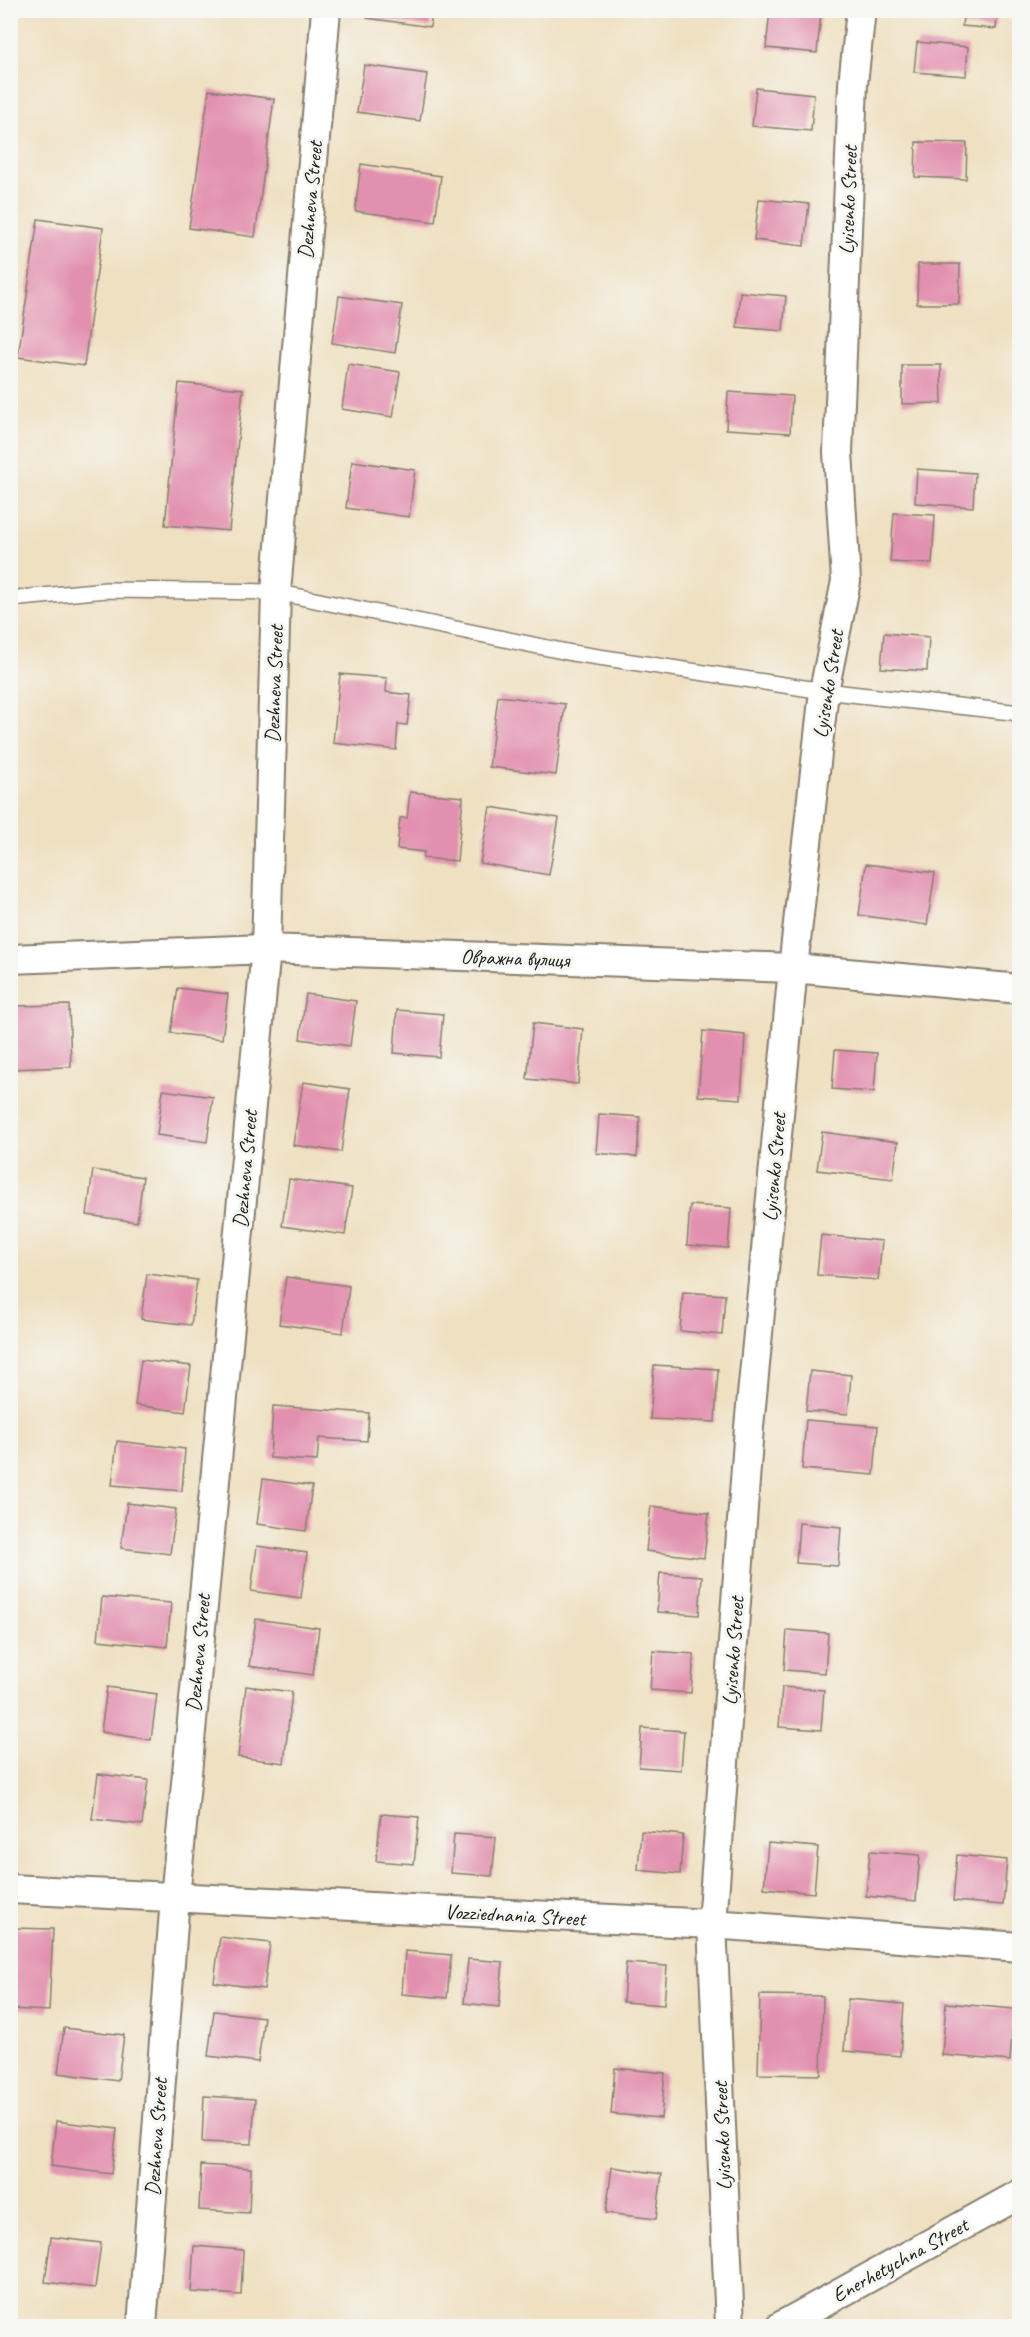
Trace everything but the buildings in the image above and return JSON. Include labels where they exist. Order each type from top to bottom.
[{"type":"street","name":"Dezhneva Street","points":[[142,2326],[175,1898],[266,949],[276,592],[326,10]]},
{"type":"street","name":"Lyisenko Street","points":[[730,2326],[712,1924],[749,1427],[793,968],[824,691],[846,581],[838,452],[853,84],[861,10]]},
{"type":"street","name":"Овражна вулиця","points":[[10,959],[266,949],[793,968],[1020,989]]},
{"type":"street","name":"Vozziednania Street","points":[[10,1889],[712,1924],[1020,1947]]},
{"type":"street","name":"Enerhetychna Street","points":[[781,2326],[1020,2194]]},
{"type":"lane","points":[[10,599],[106,590],[276,592],[572,653],[824,691],[1020,713]]}]
